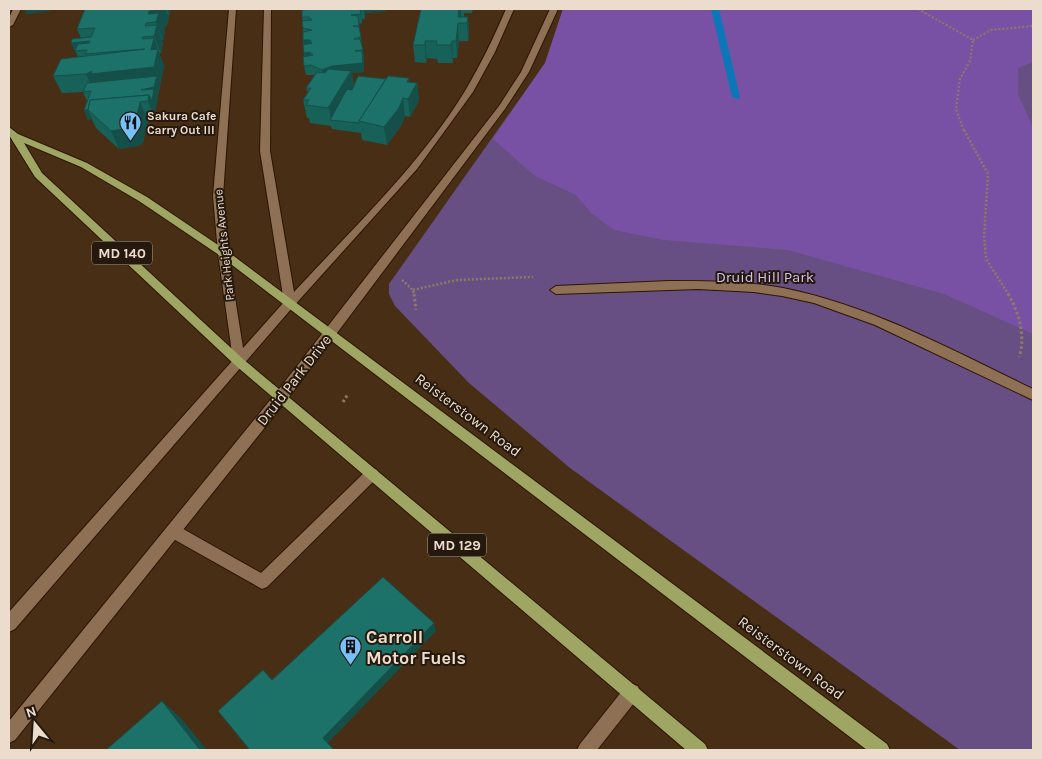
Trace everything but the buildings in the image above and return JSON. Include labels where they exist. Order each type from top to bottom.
[{"type":"main road","points":[[9,25],[17,9]]},
{"type":"main road","name":"Park Heights Avenue","points":[[232,9],[218,184],[223,253],[239,362]]},
{"type":"main road","points":[[268,9],[265,151],[290,303]]},
{"type":"main road","points":[[9,624],[290,303],[375,211],[450,120],[478,75],[510,9]]},
{"type":"main road","name":"Druid Park Drive","points":[[9,734],[281,397],[502,107],[525,72],[554,9]]},
{"type":"main road","name":"Reisterstown Road","points":[[12,133],[84,165],[143,199],[223,253],[881,750]]},
{"type":"main road","name":"Reisterstown Road","points":[[12,133],[38,175],[239,362],[700,750]]},
{"type":"main road","points":[[556,290],[678,284],[729,286],[783,292],[845,308],[912,335],[1033,395]]},
{"type":"main road","points":[[173,531],[262,582],[372,474]]},
{"type":"main road","points":[[586,750],[632,692]]},
{"type":"path","points":[[918,9],[973,40]]},
{"type":"path","points":[[973,40],[991,30],[1033,26]]},
{"type":"path","points":[[973,40],[970,61],[960,79],[956,109],[968,142],[988,174],[984,236],[986,259],[1016,306],[1023,346],[1010,384]]},
{"type":"path","points":[[413,290],[457,280],[540,277],[556,290]]},
{"type":"path","points":[[399,278],[413,290],[416,310]]},
{"type":"path","points":[[343,402],[348,394]]},
{"type":"green space","name":"Druid Hill Park","points":[[563,9],[1033,9],[1033,750],[960,750],[570,468],[469,383],[395,306],[389,294],[389,284],[545,63]]},
{"type":"shaded area","points":[[563,9],[1033,9],[1033,62],[1018,68],[1018,94],[1033,128],[1033,334],[944,294],[788,250],[664,240],[614,230],[591,213],[576,195],[535,176],[493,139],[545,63]]},
{"type":"waterway","points":[[715,9],[736,97]]},
{"type":"place","name":"Sakura Cafe Carry Out III","points":[[131,142]]},
{"type":"place","name":"Carroll Motor Fuels","points":[[350,666]]}]
